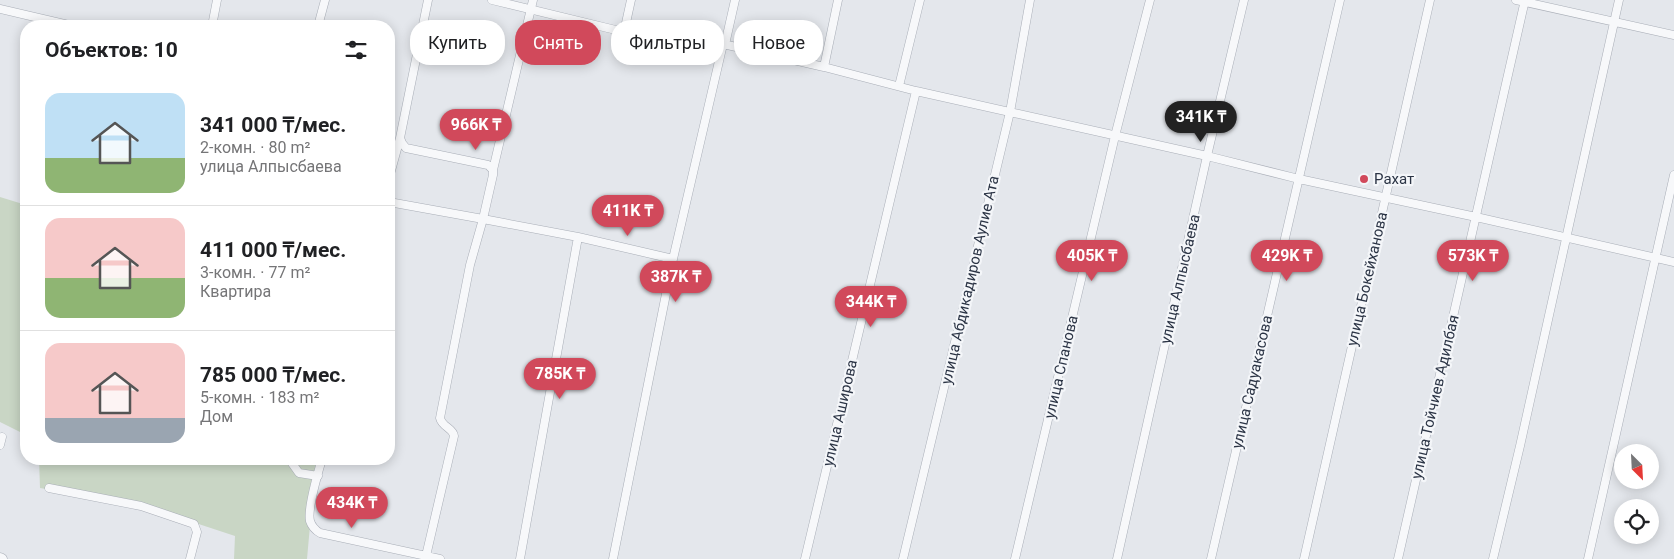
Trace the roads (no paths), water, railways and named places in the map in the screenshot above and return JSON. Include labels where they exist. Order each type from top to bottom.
[{"type":"street","points":[[213,20],[217,0]]},
{"type":"street","points":[[320,20],[325,0]]},
{"type":"street","points":[[395,156],[428,0]]},
{"type":"street","points":[[492,0],[611,29]]},
{"type":"street","points":[[426,556],[454,436],[452,430],[442,424],[440,418],[470,265],[494,175],[493,170],[533,0]]},
{"type":"street","points":[[627,20],[631,0]]},
{"type":"street","points":[[724,41],[735,0]]},
{"type":"street","points":[[824,67],[838,0]]},
{"type":"street","points":[[899,86],[920,0]]},
{"type":"street","name":"улица Абдикадиров Аулие Ата","points":[[903,559],[1010,112],[1030,0]]},
{"type":"street","name":"улица Спанова","points":[[1015,559],[1115,136],[1150,0]]},
{"type":"street","name":"улица Алпысбаева","points":[[1117,559],[1207,156],[1244,0]]},
{"type":"street","name":"улица Садуакасова","points":[[1211,559],[1340,0]]},
{"type":"street","name":"улица Бокейханова","points":[[1304,559],[1430,0]]},
{"type":"street","points":[[1516,0],[1674,35]]},
{"type":"street","points":[[1493,559],[1619,0]]},
{"type":"street","name":"улица Тойчиев Адилбая","points":[[1398,559],[1525,1]]},
{"type":"street","points":[[0,10],[46,20]]},
{"type":"street","points":[[724,44],[824,67],[916,91],[1207,156],[1299,179],[1674,262]]},
{"type":"street","points":[[613,559],[673,259],[718,65]]},
{"type":"street","name":"улица Аширова","points":[[805,559],[916,91]]},
{"type":"street","points":[[400,138],[406,148],[488,165],[493,170]]},
{"type":"street","points":[[1588,559],[1674,174]]},
{"type":"street","points":[[395,203],[578,238],[673,259]]},
{"type":"street","points":[[520,559],[578,238]]},
{"type":"street","points":[[0,445],[2,437]]},
{"type":"street","points":[[293,465],[299,473],[318,476]]},
{"type":"street","points":[[321,465],[310,520],[314,528],[320,533],[440,559]]},
{"type":"street","points":[[49,488],[141,506],[194,524],[197,532],[190,559]]},
{"type":"place","name":"Рахат","points":[[1364,179]]}]
